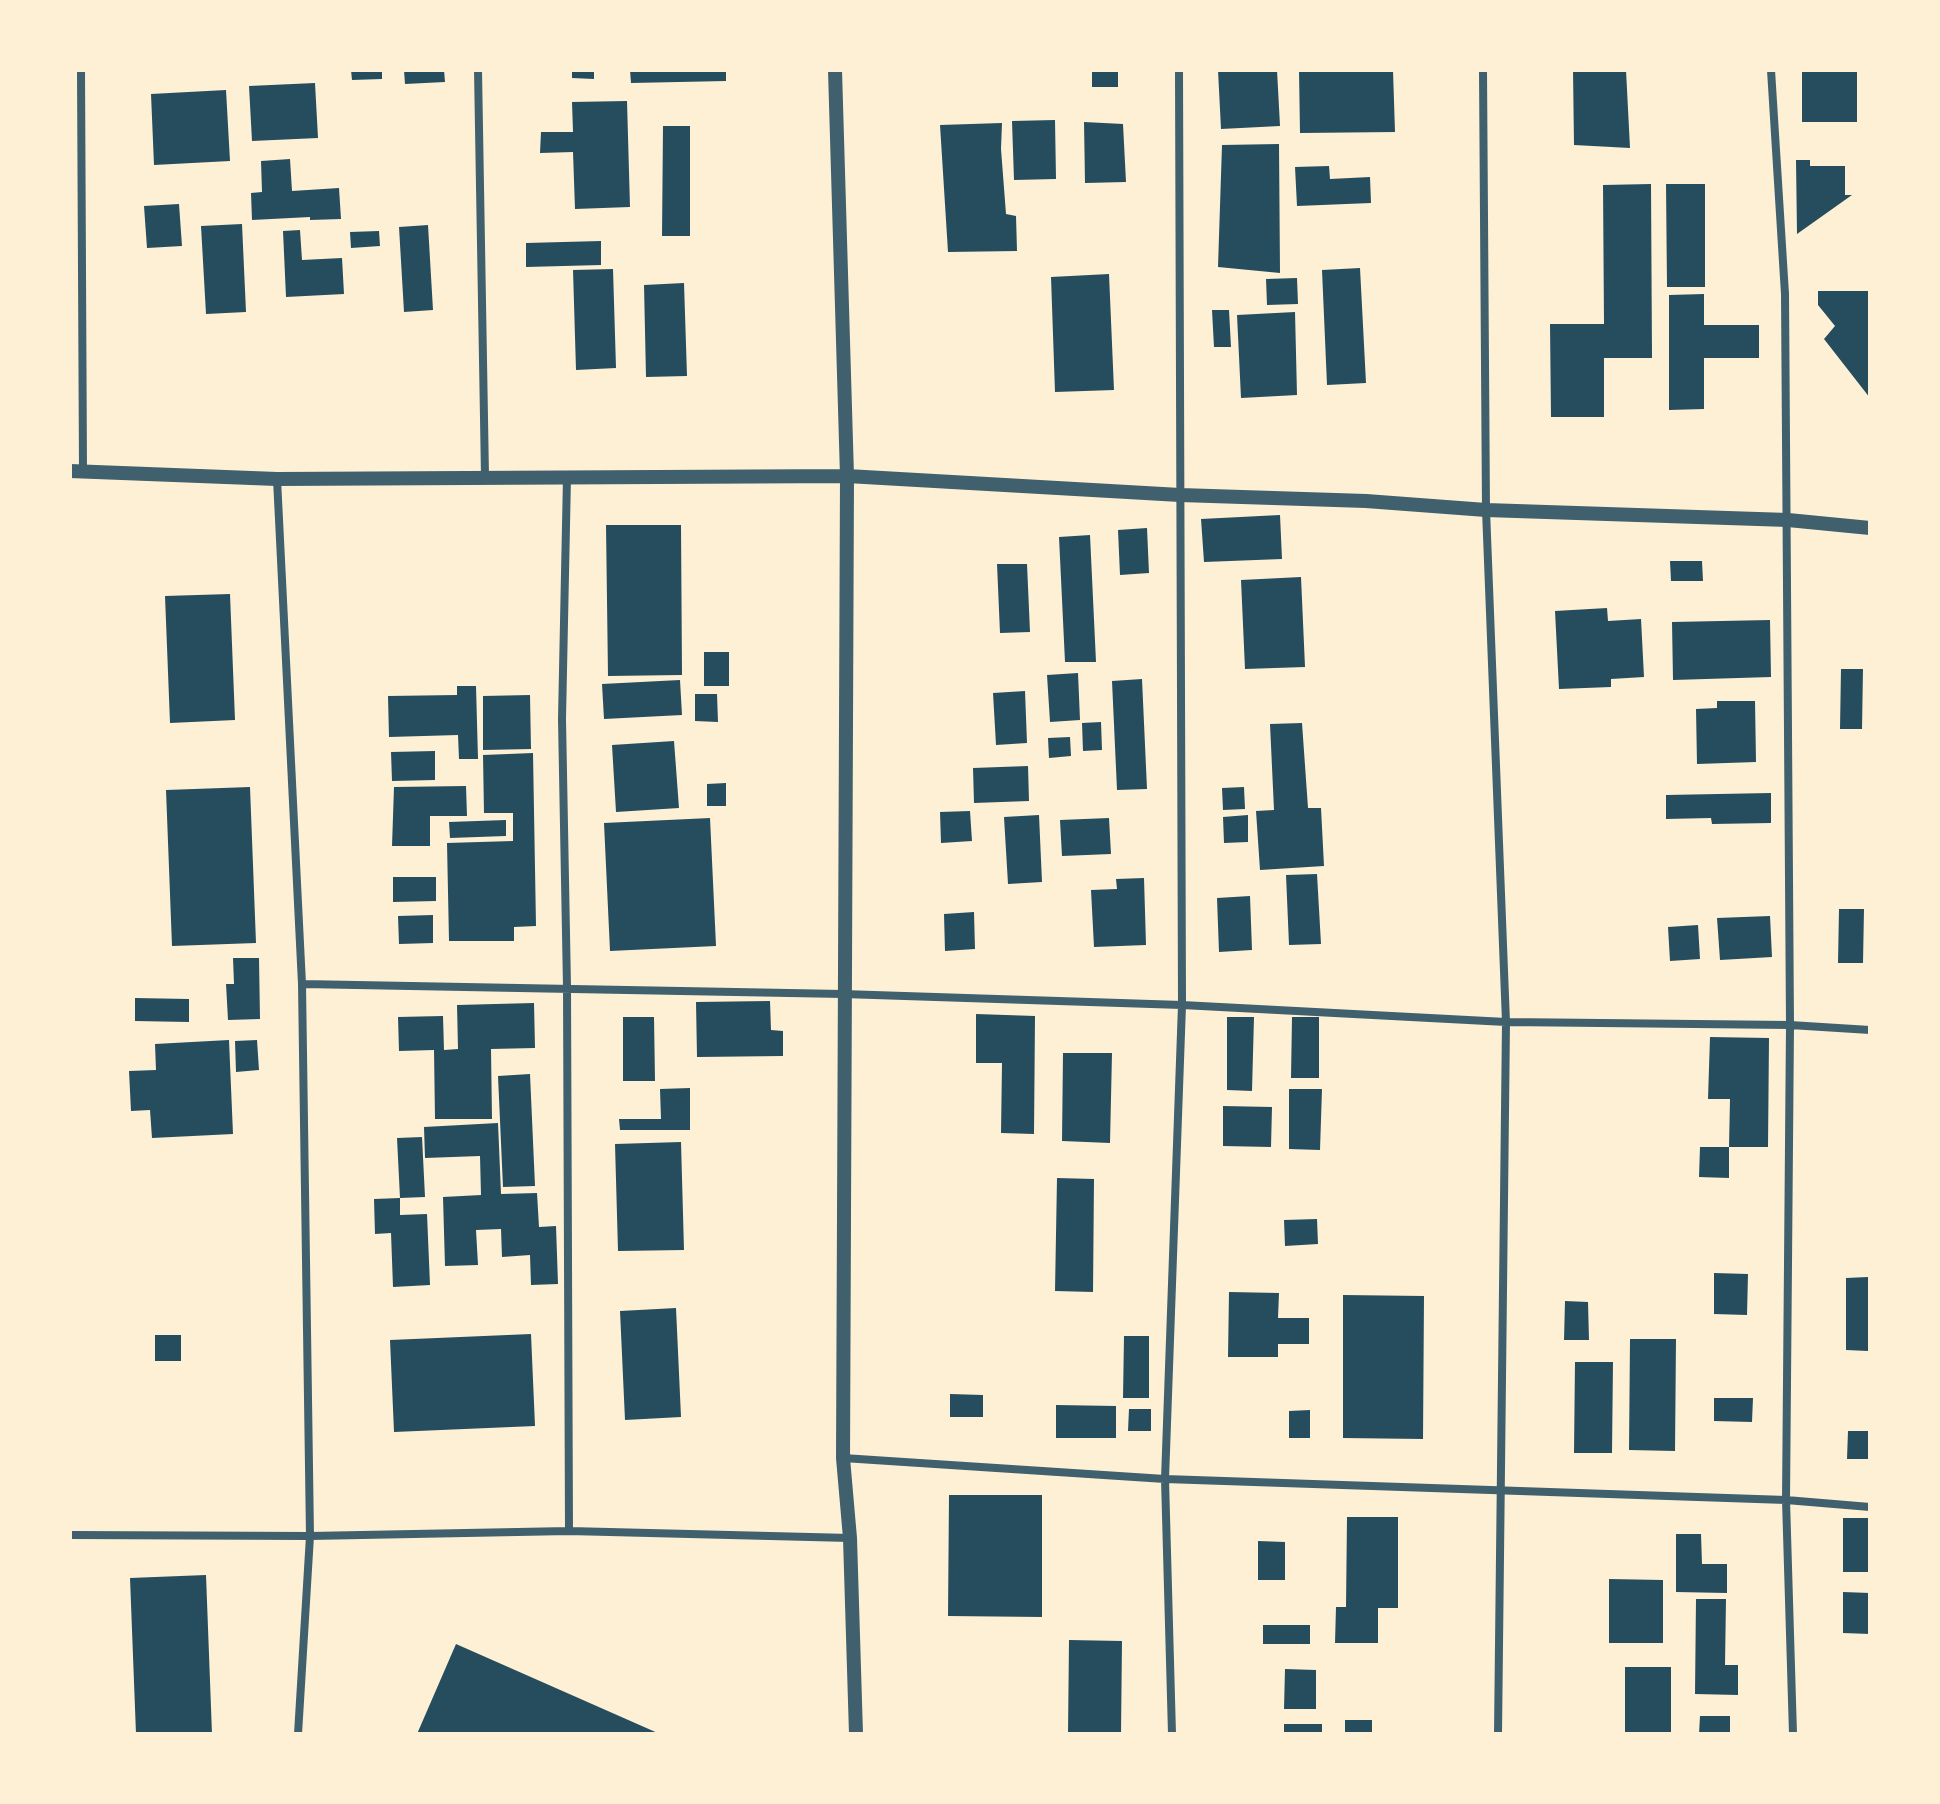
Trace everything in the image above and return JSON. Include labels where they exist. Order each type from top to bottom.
[{"type":"street","points":[[81,70],[77,471],[277,479],[847,476],[1180,495],[1366,501],[1486,510],[1788,520],[1870,528]]},
{"type":"street","points":[[478,70],[485,476]]},
{"type":"street","points":[[835,70],[847,476],[843,1458],[850,1538],[856,1734]]},
{"type":"street","points":[[1172,1734],[1165,1479],[1182,1005],[1179,70]]},
{"type":"street","points":[[1483,70],[1486,510],[1506,1022],[1498,1734]]},
{"type":"street","points":[[1771,70],[1785,294],[1788,520],[1790,1025],[1786,1500],[1793,1734]]},
{"type":"street","points":[[567,477],[562,719],[567,987],[569,1531]]},
{"type":"street","points":[[277,479],[302,984],[310,1536],[298,1734]]},
{"type":"street","points":[[302,984],[843,994],[1182,1005],[1506,1022],[1790,1025],[1870,1030]]},
{"type":"street","points":[[843,1458],[1165,1479],[1786,1500],[1870,1507]]},
{"type":"street","points":[[70,1535],[310,1536],[569,1531],[850,1538]]},
{"type":"building","points":[[351,70],[382,70],[382,79],[352,80]]},
{"type":"building","points":[[404,70],[444,70],[445,82],[405,84]]},
{"type":"building","points":[[572,70],[594,70],[594,79],[572,78]]},
{"type":"building","points":[[630,70],[726,70],[726,81],[631,83]]},
{"type":"building","points":[[1092,70],[1118,70],[1118,87],[1092,87]]},
{"type":"building","points":[[1218,70],[1277,70],[1280,126],[1221,129]]},
{"type":"building","points":[[1299,70],[1393,70],[1395,132],[1300,133]]},
{"type":"building","points":[[1573,70],[1626,70],[1630,148],[1574,145]]},
{"type":"building","points":[[1802,70],[1857,70],[1857,122],[1802,122]]},
{"type":"building","points":[[315,83],[318,138],[252,141],[249,86]]},
{"type":"building","points":[[226,90],[230,161],[154,165],[151,94]]},
{"type":"building","points":[[627,101],[630,207],[575,209],[573,152],[540,153],[541,132],[573,132],[572,102]]},
{"type":"building","points":[[1055,120],[1056,179],[1014,180],[1012,121]]},
{"type":"building","points":[[1084,122],[1123,124],[1126,182],[1085,183]]},
{"type":"building","points":[[1002,123],[1006,214],[1016,216],[1017,251],[948,252],[940,125]]},
{"type":"building","points":[[663,126],[690,126],[690,236],[662,236]]},
{"type":"building","points":[[1279,144],[1280,273],[1218,267],[1222,145]]},
{"type":"building","points":[[290,159],[292,191],[339,188],[341,219],[252,220],[251,193],[262,192],[261,161]]},
{"type":"building","points":[[1796,160],[1810,160],[1810,166],[1845,166],[1845,195],[1852,195],[1797,234]]},
{"type":"building","points":[[1329,166],[1330,179],[1370,177],[1371,203],[1297,206],[1295,167]]},
{"type":"building","points":[[1651,184],[1652,358],[1604,358],[1604,417],[1551,417],[1550,324],[1604,324],[1603,185]]},
{"type":"building","points":[[1666,184],[1705,184],[1705,287],[1667,287]]},
{"type":"building","points":[[179,204],[182,246],[147,248],[144,206]]},
{"type":"building","points":[[242,224],[246,312],[206,314],[201,226]]},
{"type":"building","points":[[428,225],[433,310],[404,312],[399,227]]},
{"type":"building","points":[[300,230],[302,260],[342,258],[344,294],[286,297],[283,231]]},
{"type":"building","points":[[379,231],[380,246],[351,248],[350,232]]},
{"type":"building","points":[[601,241],[601,265],[526,267],[526,243]]},
{"type":"building","points":[[1360,268],[1366,383],[1327,385],[1322,270]]},
{"type":"building","points":[[613,269],[616,368],[576,370],[573,270]]},
{"type":"building","points":[[1109,274],[1114,390],[1055,392],[1051,277]]},
{"type":"building","points":[[1297,278],[1298,304],[1267,305],[1266,279]]},
{"type":"building","points":[[684,283],[687,376],[646,377],[644,285]]},
{"type":"building","points":[[1818,291],[1870,291],[1870,398],[1824,339],[1835,326],[1818,305]]},
{"type":"building","points":[[1704,294],[1704,325],[1759,325],[1759,358],[1704,358],[1704,409],[1669,410],[1669,295]]},
{"type":"building","points":[[1212,310],[1229,310],[1231,347],[1214,347]]},
{"type":"building","points":[[1295,312],[1297,395],[1241,398],[1237,315]]},
{"type":"building","points":[[1280,515],[1282,559],[1204,562],[1201,519]]},
{"type":"building","points":[[606,525],[681,525],[682,675],[608,676]]},
{"type":"building","points":[[1147,528],[1149,573],[1120,575],[1118,530]]},
{"type":"building","points":[[1090,535],[1096,662],[1065,662],[1059,537]]},
{"type":"building","points":[[1670,561],[1702,561],[1703,581],[1671,581]]},
{"type":"building","points":[[997,564],[1027,564],[1030,632],[1000,633]]},
{"type":"building","points":[[1301,577],[1305,667],[1245,669],[1241,580]]},
{"type":"building","points":[[230,594],[235,720],[170,723],[165,596]]},
{"type":"building","points":[[1607,608],[1608,621],[1641,619],[1644,677],[1611,679],[1611,687],[1559,689],[1555,611]]},
{"type":"building","points":[[1770,620],[1771,677],[1673,680],[1672,622]]},
{"type":"building","points":[[704,652],[729,652],[729,686],[704,686]]},
{"type":"building","points":[[1841,669],[1863,669],[1862,729],[1840,729]]},
{"type":"building","points":[[1078,673],[1080,720],[1050,722],[1047,675]]},
{"type":"building","points":[[1142,679],[1147,789],[1117,790],[1112,681]]},
{"type":"building","points":[[680,680],[682,715],[604,719],[602,684]]},
{"type":"building","points":[[457,686],[476,686],[478,759],[459,759],[458,735],[389,737],[388,696],[457,695]]},
{"type":"building","points":[[1025,691],[1027,743],[996,745],[993,693]]},
{"type":"building","points":[[695,694],[717,694],[718,722],[695,721]]},
{"type":"building","points":[[530,695],[531,749],[483,750],[483,696]]},
{"type":"building","points":[[1717,701],[1755,701],[1756,762],[1697,764],[1696,709],[1717,708]]},
{"type":"building","points":[[1101,722],[1102,750],[1083,751],[1082,723]]},
{"type":"building","points":[[1302,723],[1308,808],[1321,808],[1324,866],[1260,870],[1256,811],[1274,810],[1270,724]]},
{"type":"building","points":[[1070,737],[1071,756],[1049,758],[1048,738]]},
{"type":"building","points":[[674,741],[679,808],[616,812],[612,745]]},
{"type":"building","points":[[435,751],[435,780],[392,781],[391,752]]},
{"type":"building","points":[[533,753],[536,926],[514,927],[514,941],[449,941],[447,843],[513,841],[513,813],[484,813],[483,755]]},
{"type":"building","points":[[1028,766],[1029,801],[974,803],[973,768]]},
{"type":"building","points":[[726,783],[726,806],[707,806],[707,784]]},
{"type":"building","points":[[466,786],[467,816],[430,816],[430,846],[392,846],[394,787]]},
{"type":"building","points":[[250,787],[256,943],[172,946],[166,790]]},
{"type":"building","points":[[1244,787],[1245,809],[1223,810],[1222,788]]},
{"type":"building","points":[[1771,793],[1771,823],[1712,824],[1711,818],[1666,819],[1666,795]]},
{"type":"building","points":[[970,811],[972,841],[941,843],[940,812]]},
{"type":"building","points":[[1039,815],[1042,882],[1008,884],[1004,817]]},
{"type":"building","points":[[1248,815],[1248,842],[1224,843],[1223,817]]},
{"type":"building","points":[[710,818],[716,946],[610,951],[604,823]]},
{"type":"building","points":[[1109,818],[1111,854],[1062,856],[1060,820]]},
{"type":"building","points":[[506,820],[506,836],[450,838],[449,822]]},
{"type":"building","points":[[1317,874],[1321,944],[1289,945],[1286,875]]},
{"type":"building","points":[[393,877],[436,877],[436,901],[393,902]]},
{"type":"building","points":[[1144,878],[1146,945],[1094,947],[1091,890],[1117,889],[1116,879]]},
{"type":"building","points":[[1250,896],[1252,950],[1219,952],[1217,898]]},
{"type":"building","points":[[1839,909],[1864,909],[1863,963],[1838,963]]},
{"type":"building","points":[[974,912],[975,949],[945,951],[944,914]]},
{"type":"building","points":[[433,915],[433,943],[399,944],[398,916]]},
{"type":"building","points":[[1770,916],[1772,957],[1720,960],[1717,918]]},
{"type":"building","points":[[1698,925],[1700,959],[1670,961],[1668,927]]},
{"type":"building","points":[[233,958],[259,958],[260,1019],[228,1020],[226,984],[234,984]]},
{"type":"building","points":[[135,998],[189,999],[189,1022],[135,1021]]},
{"type":"building","points":[[770,1001],[771,1030],[783,1031],[783,1056],[697,1057],[696,1002]]},
{"type":"building","points":[[534,1003],[535,1048],[491,1049],[492,1119],[435,1119],[434,1050],[399,1051],[398,1017],[443,1016],[444,1050],[458,1049],[457,1005]]},
{"type":"building","points":[[976,1014],[1035,1016],[1034,1134],[1001,1133],[1002,1063],[976,1063]]},
{"type":"building","points":[[623,1017],[654,1017],[655,1081],[623,1081]]},
{"type":"building","points":[[1227,1017],[1254,1017],[1252,1091],[1227,1090]]},
{"type":"building","points":[[1292,1017],[1319,1017],[1319,1078],[1291,1078]]},
{"type":"building","points":[[1710,1037],[1769,1038],[1768,1147],[1729,1147],[1730,1099],[1708,1099]]},
{"type":"building","points":[[229,1040],[233,1134],[152,1138],[150,1110],[131,1111],[129,1071],[156,1070],[155,1044]]},
{"type":"building","points":[[257,1040],[259,1070],[236,1072],[235,1041]]},
{"type":"building","points":[[1063,1053],[1112,1053],[1110,1143],[1062,1141]]},
{"type":"building","points":[[530,1074],[535,1186],[503,1187],[498,1076]]},
{"type":"building","points":[[690,1088],[690,1130],[620,1130],[619,1119],[661,1119],[660,1089]]},
{"type":"building","points":[[1289,1089],[1322,1089],[1320,1150],[1289,1149]]},
{"type":"building","points":[[1223,1106],[1272,1107],[1271,1147],[1223,1146]]},
{"type":"building","points":[[498,1123],[501,1194],[537,1193],[539,1227],[556,1226],[558,1284],[531,1285],[530,1255],[502,1257],[501,1229],[476,1230],[478,1265],[445,1266],[443,1197],[481,1195],[480,1156],[425,1158],[424,1127]]},
{"type":"building","points":[[422,1137],[425,1197],[400,1198],[397,1138]]},
{"type":"building","points":[[681,1142],[684,1250],[618,1251],[615,1144]]},
{"type":"building","points":[[1700,1147],[1729,1147],[1729,1178],[1699,1177]]},
{"type":"building","points":[[1057,1178],[1094,1179],[1093,1292],[1055,1291]]},
{"type":"building","points":[[400,1198],[400,1215],[427,1214],[430,1285],[393,1287],[391,1233],[375,1234],[374,1199]]},
{"type":"building","points":[[1317,1219],[1318,1244],[1285,1246],[1284,1220]]},
{"type":"building","points":[[1714,1273],[1748,1274],[1747,1315],[1714,1314]]},
{"type":"building","points":[[1868,1277],[1868,1351],[1846,1350],[1846,1278]]},
{"type":"building","points":[[1229,1292],[1279,1293],[1278,1318],[1309,1318],[1309,1344],[1278,1344],[1278,1357],[1228,1357]]},
{"type":"building","points":[[1343,1295],[1424,1296],[1423,1439],[1343,1438]]},
{"type":"building","points":[[1565,1301],[1588,1302],[1589,1340],[1564,1340]]},
{"type":"building","points":[[676,1308],[681,1417],[625,1420],[620,1311]]},
{"type":"building","points":[[531,1334],[535,1426],[394,1432],[390,1340]]},
{"type":"building","points":[[155,1335],[181,1335],[181,1361],[155,1361]]},
{"type":"building","points":[[1124,1336],[1149,1336],[1149,1398],[1123,1398]]},
{"type":"building","points":[[1630,1339],[1676,1339],[1675,1451],[1629,1450]]},
{"type":"building","points":[[1575,1362],[1613,1362],[1612,1453],[1574,1453]]},
{"type":"building","points":[[950,1394],[983,1395],[983,1417],[950,1417]]},
{"type":"building","points":[[1714,1398],[1753,1398],[1752,1422],[1714,1421]]},
{"type":"building","points":[[1056,1405],[1116,1406],[1116,1438],[1056,1438]]},
{"type":"building","points":[[1129,1409],[1151,1409],[1151,1431],[1128,1431]]},
{"type":"building","points":[[1310,1410],[1310,1438],[1289,1438],[1289,1411]]},
{"type":"building","points":[[1848,1431],[1870,1431],[1870,1459],[1847,1459]]},
{"type":"building","points":[[949,1495],[1042,1495],[1042,1617],[948,1616]]},
{"type":"building","points":[[1347,1517],[1398,1517],[1398,1608],[1378,1608],[1378,1643],[1335,1643],[1336,1607],[1346,1607]]},
{"type":"building","points":[[1843,1518],[1870,1518],[1870,1572],[1843,1572]]},
{"type":"building","points":[[1676,1534],[1701,1534],[1702,1564],[1727,1564],[1727,1593],[1676,1592]]},
{"type":"building","points":[[1258,1541],[1285,1542],[1285,1580],[1258,1580]]},
{"type":"building","points":[[206,1575],[212,1734],[136,1734],[130,1578]]},
{"type":"building","points":[[1609,1579],[1663,1580],[1663,1643],[1609,1643]]},
{"type":"building","points":[[1843,1592],[1870,1593],[1870,1634],[1843,1633]]},
{"type":"building","points":[[1696,1599],[1726,1599],[1725,1665],[1738,1665],[1738,1695],[1695,1694]]},
{"type":"building","points":[[1263,1625],[1310,1625],[1310,1644],[1263,1644]]},
{"type":"building","points":[[1069,1640],[1122,1641],[1121,1734],[1068,1734]]},
{"type":"building","points":[[456,1644],[660,1734],[417,1734]]},
{"type":"building","points":[[1625,1667],[1671,1667],[1671,1734],[1625,1734]]},
{"type":"building","points":[[1285,1669],[1316,1670],[1316,1709],[1284,1709]]},
{"type":"building","points":[[1700,1716],[1730,1716],[1730,1734],[1699,1734]]},
{"type":"building","points":[[1345,1720],[1372,1720],[1372,1734],[1345,1734]]},
{"type":"building","points":[[1284,1724],[1322,1724],[1322,1734],[1284,1734]]}]
